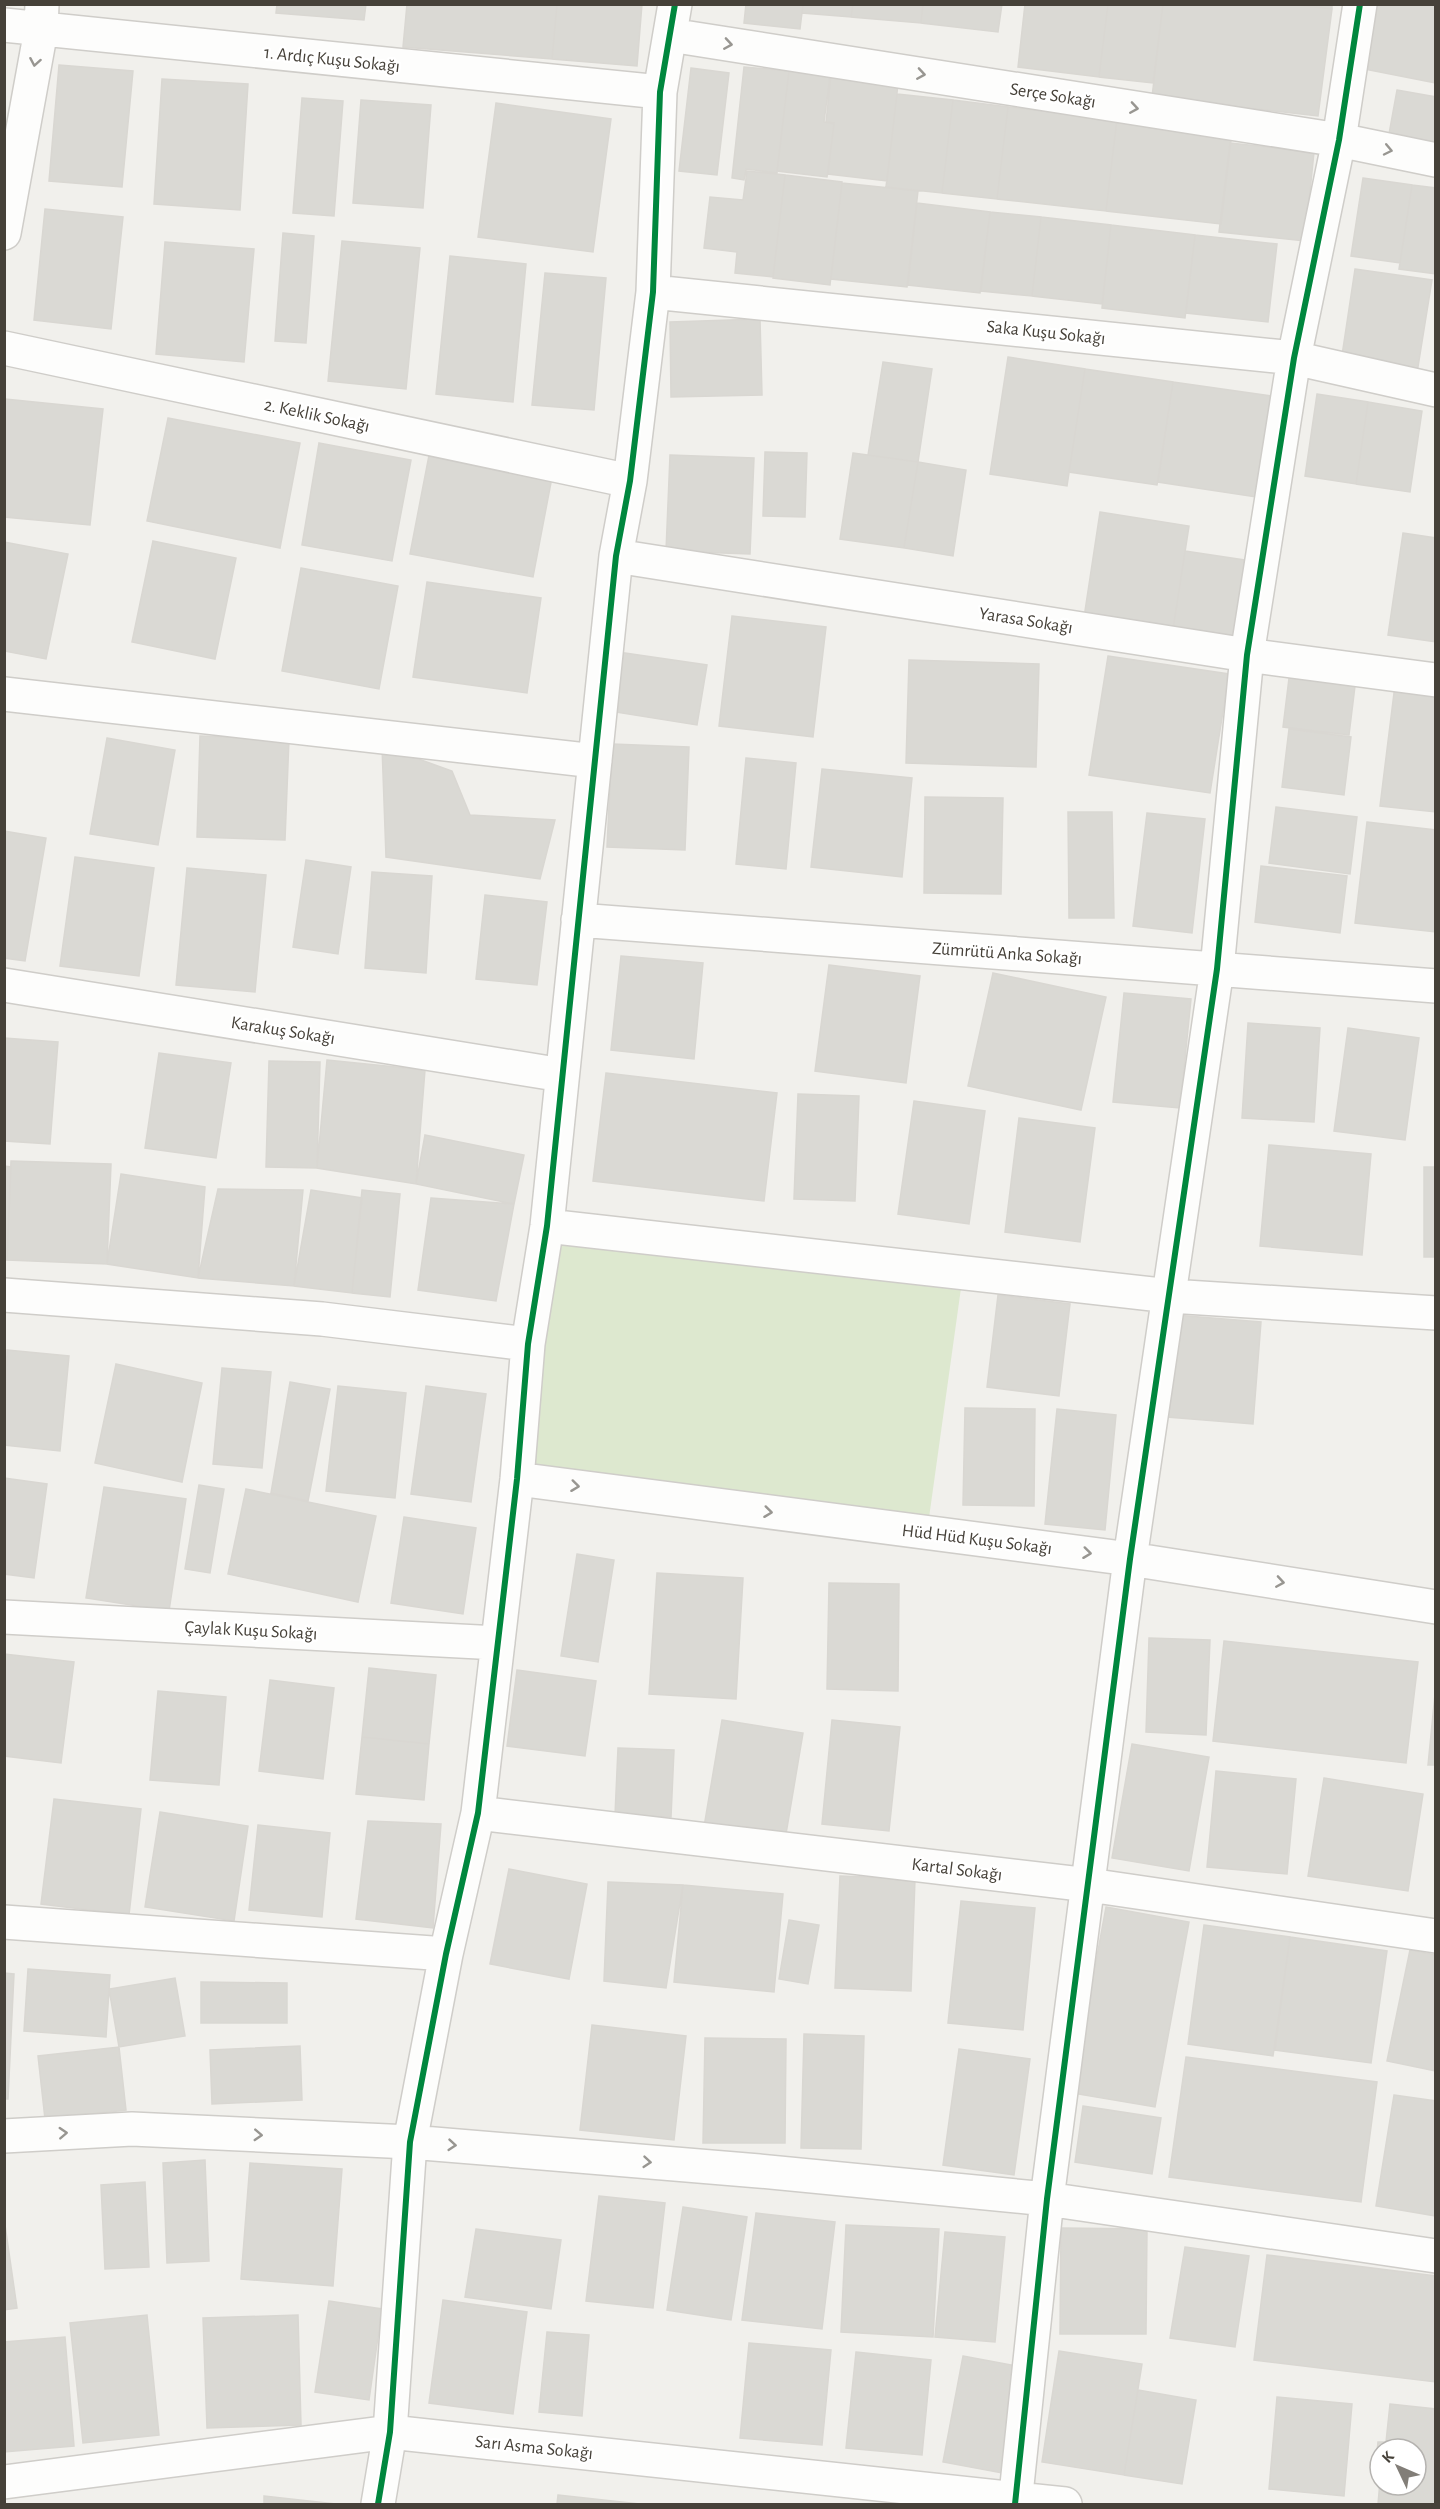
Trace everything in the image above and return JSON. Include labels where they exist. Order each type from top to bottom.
[{"type":"street","points":[[1015,2501],[1047,2199],[1130,1559],[1217,969],[1247,655],[1294,358],[1339,140],[1360,4]]},
{"type":"street","points":[[4,233],[42,17]]},
{"type":"street","name":"1. Ardıç Kuşu Sokağı","points":[[4,26],[42,17],[660,92]]},
{"type":"street","points":[[378,2505],[390,2432],[410,2142],[446,1954],[478,1813],[517,1479],[528,1344],[547,1226],[616,556],[630,481],[653,292],[660,92],[673,20]]},
{"type":"street","name":"Serçe Sokağı","points":[[673,20],[1339,140],[1436,160]]},
{"type":"street","name":"Saka Kuşu Sokağı","points":[[653,292],[1294,358],[1436,390]]},
{"type":"street","name":"2. Keklik Sokağı","points":[[4,348],[630,481]]},
{"type":"street","name":"Yarasa Sokağı","points":[[616,556],[1247,655],[1436,680]]},
{"type":"street","points":[[4,694],[595,761]]},
{"type":"street","name":"Zümrütü Anka Sokağı","points":[[578,920],[1436,986]]},
{"type":"street","name":"Karakuş Sokağı","points":[[4,985],[562,1075]]},
{"type":"street","points":[[547,1226],[1170,1296],[1436,1313]]},
{"type":"street","points":[[4,1295],[322,1319],[528,1344]]},
{"type":"street","name":"Hüd Hüd Kuşu Sokağı","points":[[517,1479],[1130,1559],[1436,1607]]},
{"type":"street","name":"Çaylak Kuşu Sokağı","points":[[4,1617],[498,1643]]},
{"type":"street","name":"Kartal Sokağı","points":[[478,1813],[1089,1885],[1436,1936]]},
{"type":"street","points":[[4,1922],[446,1954]]},
{"type":"street","points":[[4,2136],[132,2129],[410,2142],[747,2170],[1047,2199],[1436,2256]]},
{"type":"street","name":"Sarı Asma Sokağı","points":[[4,2482],[390,2432],[1065,2505]]},
{"type":"green space","points":[[554,1237],[962,1281],[928,1525],[530,1472]]},
{"type":"building","points":[[277,4],[366,4],[364,20],[276,13]]},
{"type":"building","points":[[407,4],[557,4],[552,59],[403,47]]},
{"type":"building","points":[[557,4],[642,4],[637,66],[552,59]]},
{"type":"building","points":[[746,4],[803,4],[800,29],[744,23]]},
{"type":"building","points":[[803,4],[853,4],[851,17],[802,13]]},
{"type":"building","points":[[853,4],[923,4],[921,23],[851,17]]},
{"type":"building","points":[[923,4],[1002,4],[998,32],[921,23]]},
{"type":"building","points":[[1025,4],[1108,4],[1099,77],[1018,67]]},
{"type":"building","points":[[1108,4],[1163,4],[1153,83],[1099,77]]},
{"type":"building","points":[[1163,4],[1290,4],[1332,9],[1318,116],[1152,97]]},
{"type":"building","points":[[1290,4],[1332,4],[1332,9]]},
{"type":"building","points":[[1376,4],[1436,4],[1436,83],[1364,69]]},
{"type":"building","points":[[59,65],[133,71],[122,187],[49,181]]},
{"type":"building","points":[[744,67],[789,71],[777,173],[746,169],[744,180],[732,178]]},
{"type":"building","points":[[691,68],[729,73],[717,175],[679,171]]},
{"type":"building","points":[[789,71],[830,76],[824,122],[834,124],[827,177],[777,171]]},
{"type":"building","points":[[831,76],[898,84],[887,181],[828,174],[834,123],[826,122]]},
{"type":"building","points":[[162,79],[248,84],[240,210],[154,204]]},
{"type":"building","points":[[1397,90],[1436,97],[1436,143],[1389,134]]},
{"type":"building","points":[[897,94],[953,100],[942,193],[886,187]]},
{"type":"building","points":[[302,98],[343,101],[334,216],[293,213]]},
{"type":"building","points":[[361,100],[431,105],[423,208],[353,203]]},
{"type":"building","points":[[953,100],[1008,107],[997,199],[942,193]]},
{"type":"building","points":[[496,103],[611,119],[593,252],[478,237]]},
{"type":"building","points":[[1008,107],[1117,119],[1106,211],[997,199]]},
{"type":"building","points":[[1117,119],[1232,132],[1221,224],[1106,211]]},
{"type":"building","points":[[1230,143],[1314,152],[1305,241],[1219,232]]},
{"type":"building","points":[[747,171],[785,175],[773,277],[735,273],[737,252],[704,248],[710,197],[743,200]]},
{"type":"building","points":[[785,175],[842,182],[830,285],[773,278]]},
{"type":"building","points":[[1363,178],[1412,185],[1400,263],[1351,256]]},
{"type":"building","points":[[842,183],[918,191],[907,287],[831,279]]},
{"type":"building","points":[[1412,185],[1436,188],[1436,274],[1399,269]]},
{"type":"building","points":[[917,203],[990,212],[980,293],[908,285]]},
{"type":"building","points":[[45,209],[123,217],[111,329],[34,320]]},
{"type":"building","points":[[990,212],[1041,217],[1032,296],[981,291]]},
{"type":"building","points":[[1041,217],[1111,225],[1102,304],[1032,296]]},
{"type":"building","points":[[1111,225],[1195,235],[1185,318],[1102,308]]},
{"type":"building","points":[[283,233],[314,236],[306,343],[275,341]]},
{"type":"building","points":[[1195,235],[1277,244],[1268,322],[1186,313]]},
{"type":"building","points":[[342,241],[420,248],[406,389],[328,381]]},
{"type":"building","points":[[165,242],[254,249],[244,362],[156,354]]},
{"type":"building","points":[[450,256],[526,264],[513,402],[436,394]]},
{"type":"building","points":[[1355,269],[1432,280],[1417,373],[1341,362]]},
{"type":"building","points":[[545,273],[606,278],[594,410],[532,405]]},
{"type":"building","points":[[760,319],[762,395],[671,397],[670,322]]},
{"type":"building","points":[[1008,357],[1085,369],[1067,486],[990,474]]},
{"type":"building","points":[[883,362],[932,369],[918,462],[868,455]]},
{"type":"building","points":[[1085,369],[1173,382],[1157,485],[1069,472]]},
{"type":"building","points":[[1173,382],[1271,396],[1256,497],[1158,482]]},
{"type":"building","points":[[1317,394],[1368,402],[1356,484],[1305,476]]},
{"type":"building","points":[[5,399],[103,409],[90,525],[4,517]]},
{"type":"building","points":[[1368,402],[1422,411],[1410,492],[1356,484]]},
{"type":"building","points":[[168,418],[300,443],[280,548],[147,521]]},
{"type":"building","points":[[319,443],[411,460],[392,561],[302,545]]},
{"type":"building","points":[[430,450],[553,472],[533,577],[410,554]]},
{"type":"building","points":[[765,452],[807,453],[805,517],[763,516]]},
{"type":"building","points":[[853,453],[918,462],[904,548],[840,539]]},
{"type":"building","points":[[670,455],[754,458],[750,554],[666,551]]},
{"type":"building","points":[[918,462],[966,470],[953,556],[904,548]]},
{"type":"building","points":[[1100,512],[1189,526],[1172,636],[1083,624]]},
{"type":"building","points":[[1403,533],[1436,538],[1436,642],[1388,635]]},
{"type":"building","points":[[153,541],[236,558],[215,659],[132,642]]},
{"type":"building","points":[[4,542],[68,554],[46,659],[4,651]]},
{"type":"building","points":[[1185,551],[1251,561],[1238,647],[1172,636]]},
{"type":"building","points":[[301,568],[398,586],[379,689],[282,671]]},
{"type":"building","points":[[427,582],[541,598],[527,693],[413,677]]},
{"type":"building","points":[[732,616],[826,627],[813,737],[719,726]]},
{"type":"building","points":[[618,652],[707,665],[697,725],[609,711]]},
{"type":"building","points":[[1108,656],[1229,674],[1210,793],[1089,775]]},
{"type":"building","points":[[909,660],[1039,664],[1036,767],[906,763]]},
{"type":"building","points":[[1290,670],[1356,678],[1349,735],[1283,727]]},
{"type":"building","points":[[1395,685],[1436,689],[1436,812],[1380,806]]},
{"type":"building","points":[[1289,729],[1351,737],[1344,795],[1282,787]]},
{"type":"building","points":[[200,736],[289,739],[285,840],[197,837]]},
{"type":"building","points":[[107,738],[175,750],[158,845],[90,834]]},
{"type":"building","points":[[612,744],[689,747],[685,850],[607,847]]},
{"type":"building","points":[[382,746],[452,771],[470,815],[555,820],[540,879],[386,857]]},
{"type":"building","points":[[746,758],[796,763],[786,869],[736,864]]},
{"type":"building","points":[[822,769],[912,778],[902,877],[811,867]]},
{"type":"building","points":[[925,797],[1003,798],[1001,894],[924,893]]},
{"type":"building","points":[[1276,807],[1357,817],[1350,874],[1269,863]]},
{"type":"building","points":[[1068,812],[1112,812],[1114,918],[1069,918]]},
{"type":"building","points":[[1147,813],[1205,819],[1192,933],[1133,926]]},
{"type":"building","points":[[1367,822],[1436,830],[1436,932],[1355,923]]},
{"type":"building","points":[[4,831],[46,838],[25,961],[4,958]]},
{"type":"building","points":[[75,857],[154,868],[139,976],[60,966]]},
{"type":"building","points":[[306,860],[351,867],[338,954],[293,947]]},
{"type":"building","points":[[1261,866],[1347,876],[1340,933],[1255,922]]},
{"type":"building","points":[[187,868],[266,875],[255,992],[176,985]]},
{"type":"building","points":[[372,872],[432,876],[426,973],[365,968]]},
{"type":"building","points":[[485,895],[547,902],[537,985],[476,979]]},
{"type":"building","points":[[621,956],[703,963],[694,1059],[611,1050]]},
{"type":"building","points":[[829,965],[920,976],[906,1083],[815,1071]]},
{"type":"building","points":[[993,973],[1106,997],[1081,1110],[968,1086]]},
{"type":"building","points":[[1124,993],[1191,999],[1180,1108],[1113,1102]]},
{"type":"building","points":[[1248,1023],[1320,1028],[1314,1122],[1242,1118]]},
{"type":"building","points":[[1348,1028],[1419,1038],[1405,1140],[1334,1131]]},
{"type":"building","points":[[4,1038],[58,1042],[50,1144],[4,1141]]},
{"type":"building","points":[[159,1053],[231,1063],[216,1158],[145,1148]]},
{"type":"building","points":[[327,1060],[425,1070],[416,1184],[317,1168]]},
{"type":"building","points":[[269,1061],[320,1062],[317,1168],[266,1167]]},
{"type":"building","points":[[606,1073],[777,1093],[764,1201],[593,1181]]},
{"type":"building","points":[[798,1094],[859,1096],[855,1201],[794,1199]]},
{"type":"building","points":[[914,1101],[985,1111],[969,1224],[898,1214]]},
{"type":"building","points":[[1019,1118],[1095,1128],[1080,1242],[1005,1232]]},
{"type":"building","points":[[425,1135],[524,1155],[514,1204],[416,1184]]},
{"type":"building","points":[[1269,1145],[1371,1154],[1362,1255],[1260,1246]]},
{"type":"building","points":[[11,1161],[111,1164],[107,1264],[7,1260]]},
{"type":"building","points":[[4,1166],[11,1167],[7,1260],[4,1260]]},
{"type":"building","points":[[1424,1167],[1436,1167],[1436,1257],[1424,1257]]},
{"type":"building","points":[[121,1174],[205,1187],[198,1278],[107,1264]]},
{"type":"building","points":[[218,1189],[303,1190],[294,1286],[198,1278]]},
{"type":"building","points":[[311,1190],[362,1198],[352,1293],[294,1286]]},
{"type":"building","points":[[362,1190],[400,1194],[390,1297],[352,1293]]},
{"type":"building","points":[[431,1198],[514,1204],[496,1301],[418,1290]]},
{"type":"building","points":[[998,1295],[1070,1304],[1059,1396],[987,1387]]},
{"type":"building","points":[[1175,1315],[1261,1322],[1253,1424],[1167,1417]]},
{"type":"building","points":[[7,1350],[69,1356],[60,1451],[4,1445]]},
{"type":"building","points":[[116,1364],[202,1383],[182,1482],[95,1463]]},
{"type":"building","points":[[222,1368],[271,1372],[262,1468],[213,1464]]},
{"type":"building","points":[[290,1382],[330,1389],[308,1501],[271,1493]]},
{"type":"building","points":[[338,1386],[406,1393],[395,1498],[326,1491]]},
{"type":"building","points":[[426,1386],[486,1394],[471,1502],[411,1494]]},
{"type":"building","points":[[965,1408],[1035,1409],[1034,1506],[963,1505]]},
{"type":"building","points":[[1057,1409],[1116,1415],[1105,1530],[1045,1524]]},
{"type":"building","points":[[4,1478],[47,1484],[34,1578],[4,1574]]},
{"type":"building","points":[[199,1485],[224,1489],[210,1573],[185,1569]]},
{"type":"building","points":[[104,1487],[186,1499],[169,1611],[86,1598]]},
{"type":"building","points":[[246,1489],[376,1516],[358,1602],[228,1574]]},
{"type":"building","points":[[404,1517],[476,1528],[463,1614],[391,1603]]},
{"type":"building","points":[[577,1554],[614,1560],[598,1662],[561,1656]]},
{"type":"building","points":[[657,1573],[743,1578],[736,1699],[649,1694]]},
{"type":"building","points":[[829,1583],[899,1584],[898,1691],[827,1689]]},
{"type":"building","points":[[1149,1638],[1210,1640],[1206,1735],[1146,1732]]},
{"type":"building","points":[[1224,1641],[1418,1662],[1406,1763],[1213,1741]]},
{"type":"building","points":[[4,1654],[74,1662],[61,1763],[4,1756]]},
{"type":"building","points":[[369,1668],[436,1675],[429,1744],[362,1737]]},
{"type":"building","points":[[517,1670],[596,1681],[585,1756],[507,1746]]},
{"type":"building","points":[[270,1680],[334,1688],[323,1779],[259,1771]]},
{"type":"building","points":[[1436,1684],[1436,1765],[1428,1765]]},
{"type":"building","points":[[158,1691],[226,1697],[219,1785],[150,1780]]},
{"type":"building","points":[[722,1720],[803,1733],[785,1840],[704,1827]]},
{"type":"building","points":[[832,1720],[900,1727],[889,1831],[822,1824]]},
{"type":"building","points":[[362,1737],[429,1744],[424,1800],[356,1794]]},
{"type":"building","points":[[1132,1744],[1209,1757],[1189,1871],[1112,1858]]},
{"type":"building","points":[[618,1748],[674,1750],[671,1817],[615,1815]]},
{"type":"building","points":[[1216,1771],[1296,1779],[1287,1874],[1207,1867]]},
{"type":"building","points":[[1324,1778],[1423,1794],[1408,1891],[1308,1876]]},
{"type":"building","points":[[54,1799],[141,1809],[129,1915],[41,1904]]},
{"type":"building","points":[[160,1812],[248,1826],[234,1921],[145,1907]]},
{"type":"building","points":[[368,1821],[441,1824],[433,1928],[356,1919]]},
{"type":"building","points":[[258,1825],[330,1833],[322,1917],[249,1910]]},
{"type":"building","points":[[509,1869],[587,1884],[569,1979],[490,1964]]},
{"type":"building","points":[[840,1876],[915,1879],[911,1991],[835,1988]]},
{"type":"building","points":[[608,1882],[683,1885],[666,1988],[604,1981]]},
{"type":"building","points":[[683,1885],[783,1894],[774,1992],[674,1982]]},
{"type":"building","points":[[961,1901],[1035,1908],[1023,2030],[948,2023]]},
{"type":"building","points":[[1106,1907],[1189,1922],[1155,2107],[1072,2093]]},
{"type":"building","points":[[789,1920],[819,1925],[808,1984],[779,1979]]},
{"type":"building","points":[[1204,1925],[1290,1937],[1273,2056],[1188,2044]]},
{"type":"building","points":[[1290,1937],[1387,1951],[1371,2063],[1275,2050]]},
{"type":"building","points":[[1410,1950],[1436,1955],[1436,2071],[1387,2061]]},
{"type":"building","points":[[28,1969],[110,1975],[106,2037],[24,2031]]},
{"type":"building","points":[[4,1973],[14,1974],[8,2099],[4,2099]]},
{"type":"building","points":[[175,1978],[185,2036],[119,2047],[109,1989]]},
{"type":"building","points":[[201,1982],[287,1983],[287,2023],[201,2023]]},
{"type":"building","points":[[592,2025],[686,2036],[674,2140],[580,2130]]},
{"type":"building","points":[[804,2034],[864,2036],[861,2149],[801,2148]]},
{"type":"building","points":[[705,2038],[786,2039],[785,2143],[703,2143]]},
{"type":"building","points":[[300,2046],[302,2100],[212,2104],[210,2050]]},
{"type":"building","points":[[119,2047],[126,2110],[45,2119],[38,2056]]},
{"type":"building","points":[[959,2049],[1030,2059],[1014,2175],[943,2165]]},
{"type":"building","points":[[1186,2057],[1377,2082],[1361,2202],[1169,2177]]},
{"type":"building","points":[[1394,2095],[1436,2101],[1436,2216],[1376,2206]]},
{"type":"building","points":[[1083,2106],[1161,2118],[1152,2174],[1075,2162]]},
{"type":"building","points":[[205,2160],[209,2261],[167,2263],[163,2163]]},
{"type":"building","points":[[250,2163],[342,2169],[333,2286],[241,2279]]},
{"type":"building","points":[[145,2182],[149,2267],[105,2269],[101,2185]]},
{"type":"building","points":[[599,2196],[665,2203],[653,2308],[586,2301]]},
{"type":"building","points":[[683,2207],[747,2217],[731,2320],[667,2310]]},
{"type":"building","points":[[756,2213],[835,2222],[822,2329],[742,2320]]},
{"type":"building","points":[[4,2218],[17,2308],[4,2310]]},
{"type":"building","points":[[846,2225],[939,2229],[933,2337],[841,2332]]},
{"type":"building","points":[[1061,2228],[1147,2229],[1146,2334],[1060,2334]]},
{"type":"building","points":[[476,2229],[561,2240],[551,2309],[465,2297]]},
{"type":"building","points":[[945,2232],[1005,2237],[995,2342],[935,2337]]},
{"type":"building","points":[[1185,2247],[1249,2256],[1235,2347],[1170,2338]]},
{"type":"building","points":[[1267,2255],[1436,2276],[1436,2382],[1254,2360]]},
{"type":"building","points":[[443,2300],[527,2312],[513,2414],[429,2403]]},
{"type":"building","points":[[329,2301],[382,2309],[369,2400],[315,2392]]},
{"type":"building","points":[[147,2315],[159,2435],[83,2443],[70,2323]]},
{"type":"building","points":[[298,2315],[301,2425],[207,2428],[203,2318]]},
{"type":"building","points":[[547,2332],[589,2335],[582,2416],[539,2412]]},
{"type":"building","points":[[65,2337],[74,2446],[4,2452],[4,2342]]},
{"type":"building","points":[[749,2343],[831,2350],[822,2445],[740,2438]]},
{"type":"building","points":[[1059,2351],[1142,2364],[1124,2475],[1042,2462]]},
{"type":"building","points":[[856,2352],[931,2360],[922,2455],[846,2448]]},
{"type":"building","points":[[963,2356],[1022,2367],[1002,2473],[943,2462]]},
{"type":"building","points":[[1138,2390],[1196,2400],[1182,2484],[1124,2475]]},
{"type":"building","points":[[1277,2397],[1352,2404],[1344,2496],[1269,2489]]},
{"type":"building","points":[[1390,2404],[1436,2409],[1436,2504],[1378,2504],[1379,2497],[1428,2497],[1428,2437],[1387,2437]]},
{"type":"building","points":[[558,2495],[640,2504],[557,2504]]},
{"type":"building","points":[[264,2496],[336,2504],[264,2504]]},
{"type":"cycle path","points":[[378,2504],[390,2432],[410,2142],[446,1954],[478,1813],[517,1479],[528,1344],[547,1226],[616,556],[630,481],[653,292],[660,92],[675,4]]},
{"type":"cycle path","points":[[1015,2504],[1047,2199],[1130,1559],[1217,969],[1247,655],[1294,358],[1339,140],[1360,4]]}]
